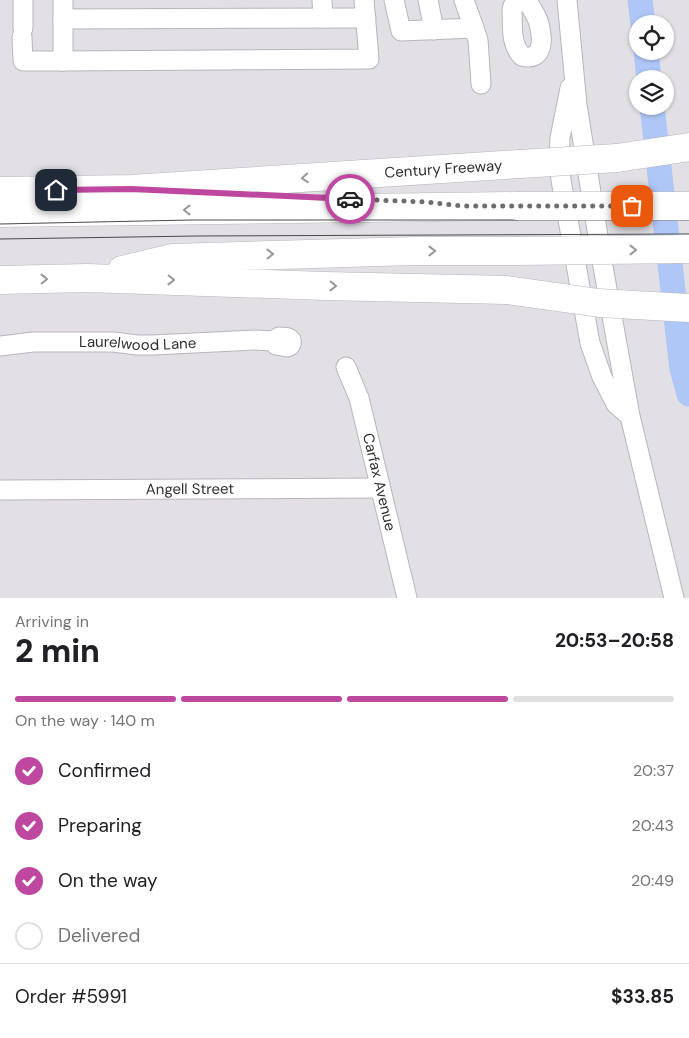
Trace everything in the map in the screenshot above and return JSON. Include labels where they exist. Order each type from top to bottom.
[{"type":"highway","points":[[617,158],[689,147]]},
{"type":"highway","points":[[617,158],[689,155]]},
{"type":"highway","name":"Century Freeway","points":[[0,191],[131,189],[617,158]]},
{"type":"highway","points":[[131,189],[427,202],[463,206]]},
{"type":"highway","points":[[0,213],[463,206],[689,206]]},
{"type":"highway","points":[[87,278],[172,258],[414,250],[689,249]]},
{"type":"highway","points":[[0,280],[87,278],[507,290],[600,286],[689,292]]},
{"type":"highway","points":[[507,290],[599,303],[689,308]]},
{"type":"street","points":[[22,0],[23,61],[369,59],[365,9],[322,9],[63,20]]},
{"type":"street","points":[[63,0],[63,61]]},
{"type":"street","points":[[394,0],[401,31],[474,28]]},
{"type":"street","points":[[428,0],[434,30]]},
{"type":"street","points":[[464,0],[478,40],[481,84]]},
{"type":"street","points":[[518,0],[512,10],[514,44],[522,56],[532,57],[537,54],[541,44],[539,24],[526,0]]},
{"type":"street","points":[[567,0],[577,105],[602,261],[630,416],[674,598]]},
{"type":"street","points":[[573,73],[560,138],[561,180],[590,343],[602,377],[616,404],[630,416]]},
{"type":"street","name":"Laurelwood Lane","points":[[0,346],[33,342],[153,344],[273,341]]},
{"type":"street","name":"Carfax Avenue","points":[[346,367],[359,398],[408,598]]},
{"type":"street","name":"Angell Street","points":[[0,490],[380,488]]},
{"type":"waterway","points":[[640,0],[642,15]]},
{"type":"waterway","points":[[647,60],[648,70]]},
{"type":"waterway","points":[[653,115],[682,369],[689,394]]},
{"type":"tram line","points":[[0,224],[191,220],[689,220]]},
{"type":"tram line","points":[[0,239],[197,236],[689,234]]},
{"type":"way so far","points":[[350,199],[427,202],[463,206],[632,206]]},
{"type":"route","points":[[56,190],[131,189],[350,199]]}]
